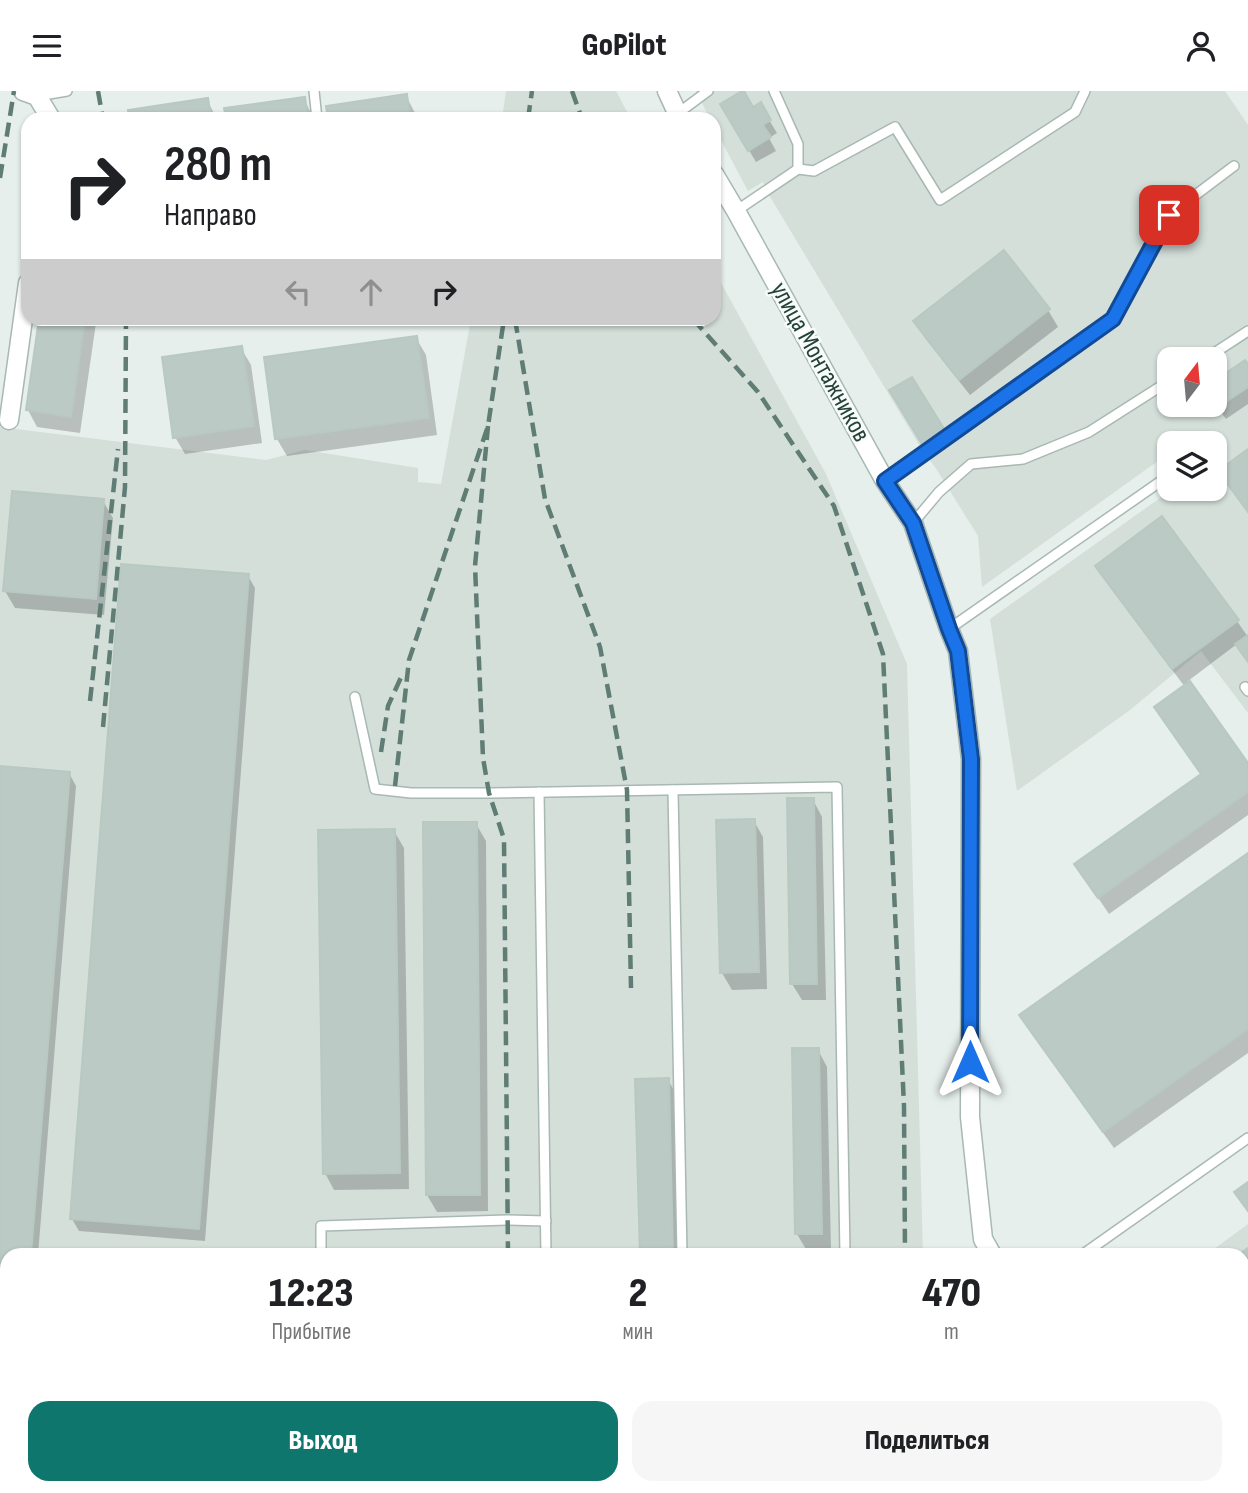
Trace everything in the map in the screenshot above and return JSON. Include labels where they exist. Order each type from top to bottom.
[{"type":"street","points":[[667,91],[677,112]]},
{"type":"street","points":[[30,93],[45,112]]},
{"type":"street","name":"улица Монтажников","points":[[721,186],[885,481],[913,523],[958,651],[971,759],[970,1117],[983,1240],[988,1248]]},
{"type":"street","points":[[9,420],[22,326]]},
{"type":"lane","points":[[30,93],[67,91]]},
{"type":"lane","points":[[314,91],[316,112]]},
{"type":"lane","points":[[684,112],[708,91]]},
{"type":"lane","points":[[774,91],[798,144],[798,169]]},
{"type":"lane","points":[[736,211],[798,169],[814,171],[895,127],[940,200],[1075,113],[1085,91]]},
{"type":"lane","points":[[885,481],[1113,319],[1169,215],[1234,166]]},
{"type":"lane","points":[[1223,347],[1248,331]]},
{"type":"lane","points":[[913,523],[939,492],[971,464],[1023,459],[1089,432],[1157,389]]},
{"type":"lane","points":[[949,629],[1157,484]]},
{"type":"lane","points":[[355,697],[374,789],[411,793],[837,787],[845,1248]]},
{"type":"lane","points":[[673,790],[682,1248]]},
{"type":"lane","points":[[539,792],[546,1248]]},
{"type":"lane","points":[[1092,1248],[1248,1138]]},
{"type":"lane","points":[[321,1248],[321,1226],[545,1221]]},
{"type":"shaded area","points":[[506,91],[616,91],[627,112],[503,112]]},
{"type":"shaded area","points":[[696,91],[1225,91],[1248,125],[1248,713],[1201,651],[1130,710],[1017,791],[990,619],[1157,500],[1227,501],[1227,431],[1157,431],[1157,462],[982,587],[978,536],[924,453],[763,182],[748,191],[721,140],[721,112],[706,112]]},
{"type":"shaded area","points":[[721,283],[826,474],[907,664],[923,1248],[0,1248],[0,427],[266,460],[305,450],[418,468],[418,482],[441,484],[470,326],[721,326]]},
{"type":"shaded area","points":[[1248,1224],[1248,1248],[1215,1248]]},
{"type":"building","points":[[742,91],[753,107],[761,102],[771,120],[763,125],[771,137],[748,151],[720,104]]},
{"type":"building","points":[[407,94],[409,112],[327,112],[326,106]]},
{"type":"building","points":[[305,97],[307,112],[225,112],[224,108]]},
{"type":"building","points":[[208,98],[210,112],[128,112]]},
{"type":"building","points":[[1004,250],[1050,309],[959,380],[913,321]]},
{"type":"building","points":[[38,326],[84,326],[71,417],[26,410]]},
{"type":"building","points":[[417,336],[429,418],[275,439],[264,357]]},
{"type":"building","points":[[242,346],[254,426],[173,438],[162,357]]},
{"type":"building","points":[[1245,360],[1248,364],[1248,387],[1227,401],[1227,372]]},
{"type":"building","points":[[912,377],[946,432],[923,446],[889,390]]},
{"type":"building","points":[[1248,449],[1248,512],[1227,483],[1227,464]]},
{"type":"building","points":[[12,491],[104,499],[96,599],[3,591]]},
{"type":"building","points":[[1162,516],[1239,620],[1172,669],[1095,566]]},
{"type":"building","points":[[121,564],[249,574],[199,1229],[70,1219]]},
{"type":"building","points":[[1248,635],[1248,662],[1235,644]]},
{"type":"building","points":[[1190,681],[1248,763],[1248,792],[1098,898],[1074,864],[1201,774],[1154,707]]},
{"type":"building","points":[[0,766],[70,772],[32,1248],[0,1248]]},
{"type":"building","points":[[787,798],[814,798],[817,984],[790,984]]},
{"type":"building","points":[[755,819],[759,972],[720,973],[716,820]]},
{"type":"building","points":[[423,822],[477,822],[480,1195],[426,1195]]},
{"type":"building","points":[[395,829],[400,1173],[323,1174],[318,830]]},
{"type":"building","points":[[1248,853],[1248,1029],[1103,1132],[1019,1015]]},
{"type":"building","points":[[792,1048],[819,1048],[822,1234],[795,1234]]},
{"type":"building","points":[[669,1078],[673,1248],[640,1248],[635,1079]]},
{"type":"building","points":[[1248,1182],[1248,1211],[1234,1192]]},
{"type":"railway","points":[[0,178],[14,91]]},
{"type":"railway","points":[[98,91],[102,112]]},
{"type":"railway","points":[[529,112],[532,91]]},
{"type":"railway","points":[[572,91],[580,112]]},
{"type":"railway","points":[[103,727],[125,487],[126,326]]},
{"type":"railway","points":[[395,786],[409,660],[488,426],[503,326]]},
{"type":"railway","points":[[516,326],[545,499],[600,647],[627,790],[631,988]]},
{"type":"railway","points":[[699,326],[758,392],[834,506],[883,654],[904,1106],[905,1248]]},
{"type":"railway","points":[[488,426],[475,566],[483,758],[489,793],[504,839],[508,1248]]},
{"type":"railway","points":[[90,701],[118,449]]},
{"type":"railway","points":[[381,752],[388,706],[403,673]]},
{"type":"route","points":[[970,1062],[971,759],[958,651],[913,523],[885,481],[1113,319],[1169,215]]}]
